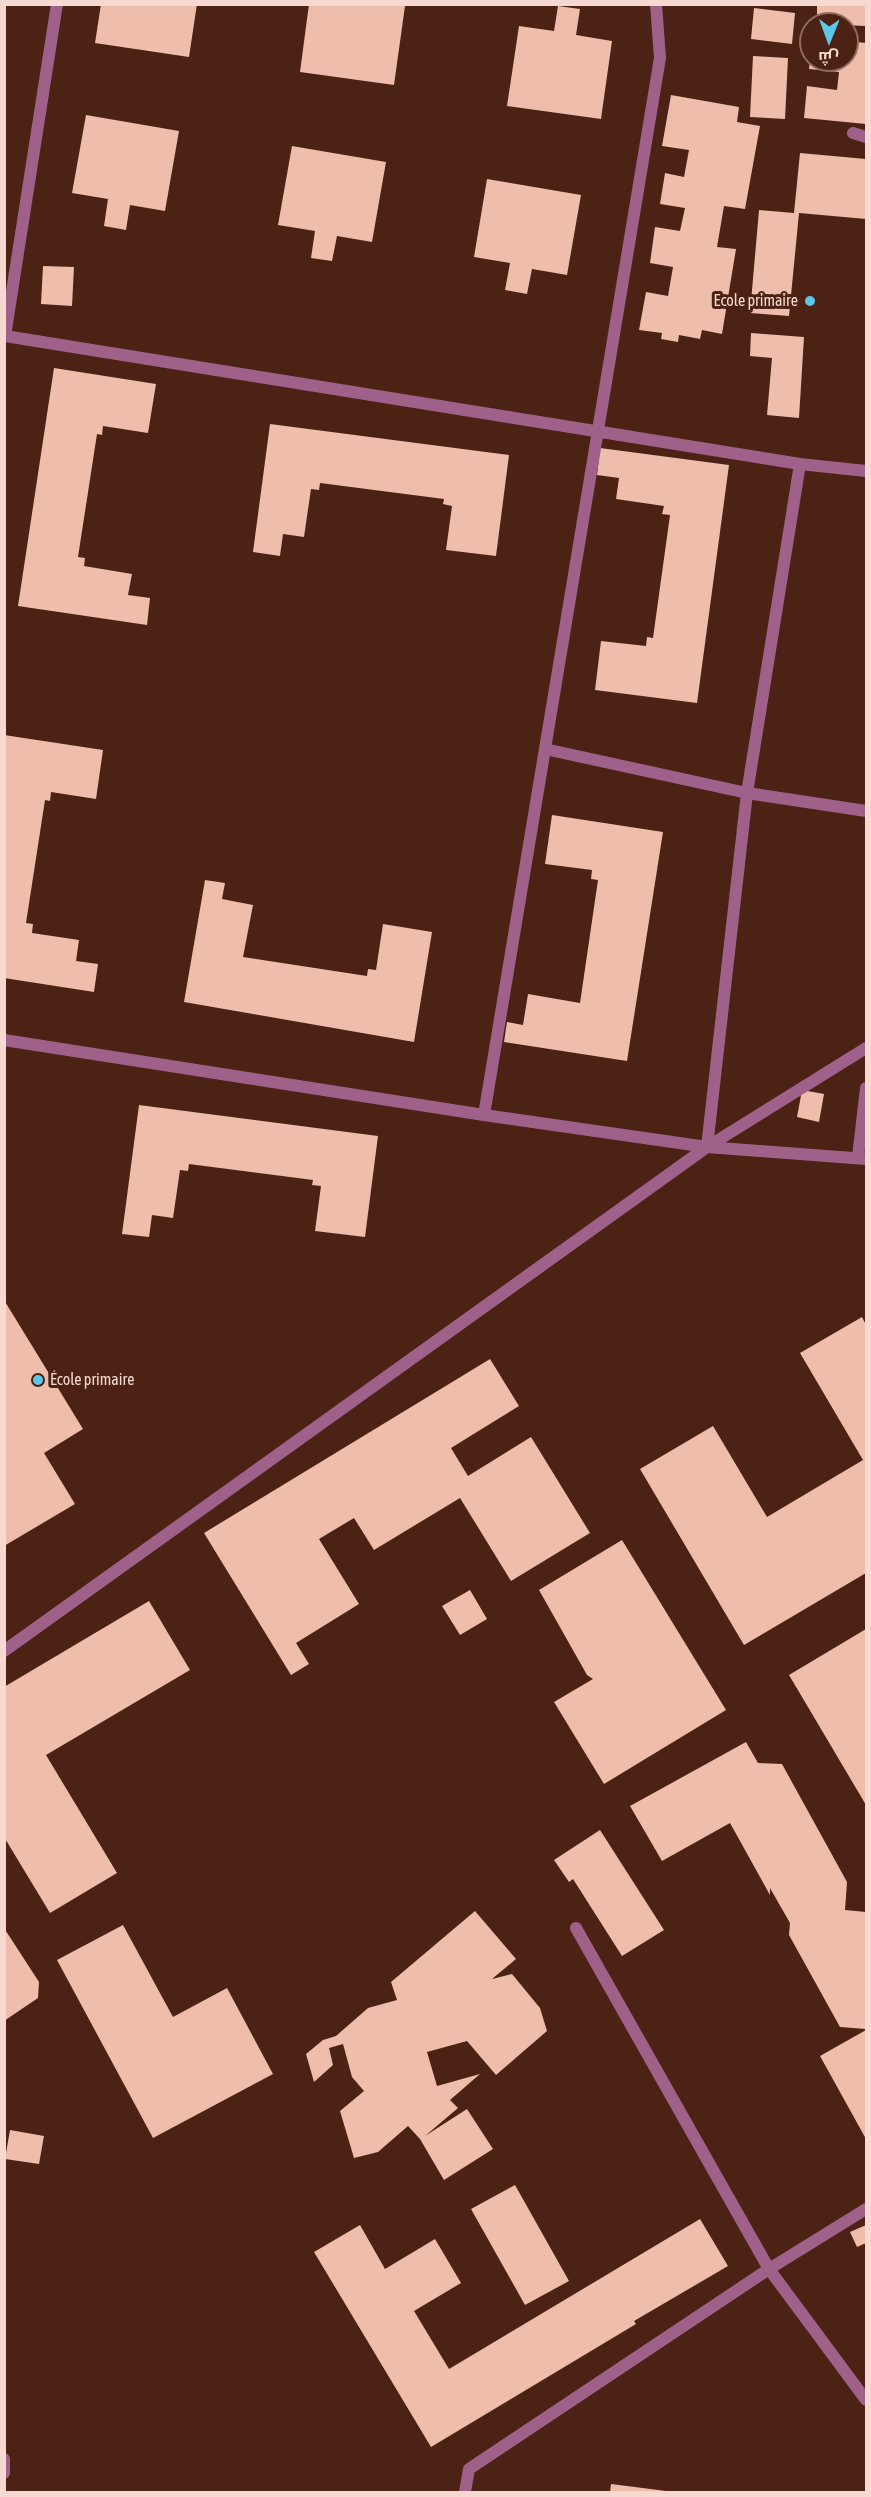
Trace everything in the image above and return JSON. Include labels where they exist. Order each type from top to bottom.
[{"type":"street","points":[[57,4],[5,338],[800,464],[867,471]]},
{"type":"street","points":[[484,1115],[660,58],[656,4]]},
{"type":"street","points":[[853,133],[867,136]]},
{"type":"street","points":[[707,1147],[747,794],[800,464]]},
{"type":"street","points":[[545,749],[747,794],[867,811]]},
{"type":"street","points":[[4,1040],[484,1115],[707,1147],[862,1158],[867,1088]]},
{"type":"street","points":[[4,1651],[707,1147],[867,1048]]},
{"type":"street","points":[[576,1928],[769,2269],[867,2400]]},
{"type":"street","points":[[465,2493],[469,2469],[769,2269],[867,2209]]},
{"type":"street","points":[[4,2459],[4,2473]]},
{"type":"building","points":[[101,4],[197,4],[189,57],[95,43]]},
{"type":"building","points":[[309,4],[405,6],[394,85],[300,72]]},
{"type":"building","points":[[817,4],[866,4],[866,26],[859,26],[859,12],[817,12]]},
{"type":"building","points":[[558,6],[580,9],[576,35],[612,41],[601,119],[507,106],[519,26],[554,31]]},
{"type":"building","points":[[754,8],[795,13],[792,44],[751,39]]},
{"type":"building","points":[[859,42],[866,43],[866,124],[804,118],[807,86],[837,90],[839,72],[859,72]]},
{"type":"building","points":[[753,56],[788,58],[785,119],[750,117]]},
{"type":"building","points":[[671,95],[739,107],[737,122],[760,126],[745,209],[724,206],[717,247],[736,249],[722,334],[702,330],[700,339],[679,335],[678,342],[661,339],[662,333],[639,330],[646,292],[668,296],[673,267],[650,263],[655,227],[680,231],[685,208],[660,204],[665,173],[684,177],[689,150],[662,146]]},
{"type":"building","points":[[86,115],[179,131],[165,211],[130,205],[126,230],[104,226],[108,199],[72,193]]},
{"type":"building","points":[[292,146],[386,162],[372,242],[337,236],[332,261],[311,258],[315,231],[278,225]]},
{"type":"building","points":[[800,153],[866,159],[866,219],[799,213],[789,316],[750,313],[759,210],[794,213]]},
{"type":"building","points":[[487,179],[581,195],[567,275],[532,269],[527,294],[505,290],[510,263],[474,257]]},
{"type":"building","points":[[43,266],[74,267],[72,306],[41,304]]},
{"type":"building","points":[[751,333],[804,337],[799,418],[767,415],[772,358],[750,356]]},
{"type":"building","points":[[54,368],[156,384],[148,433],[103,426],[102,435],[97,434],[78,557],[85,558],[84,566],[132,574],[128,595],[150,598],[147,625],[18,606]]},
{"type":"building","points":[[270,424],[509,455],[496,556],[446,550],[452,506],[443,504],[444,499],[320,483],[319,490],[311,489],[304,537],[283,534],[280,556],[253,552]]},
{"type":"building","points":[[600,448],[729,465],[697,703],[595,690],[601,641],[646,646],[647,637],[653,638],[670,515],[662,514],[664,506],[616,499],[619,478],[597,475]]},
{"type":"building","points":[[4,735],[103,750],[96,799],[51,792],[50,801],[45,800],[26,923],[33,924],[32,933],[79,940],[76,961],[98,964],[94,992],[4,978]]},
{"type":"building","points":[[552,815],[663,832],[627,1061],[504,1042],[507,1022],[523,1025],[528,994],[580,1003],[598,880],[591,879],[592,870],[545,864]]},
{"type":"building","points":[[205,880],[225,883],[222,899],[253,905],[243,957],[367,976],[368,969],[376,970],[383,924],[432,932],[414,1042],[184,1002]]},
{"type":"building","points":[[802,1090],[824,1094],[819,1122],[797,1117]]},
{"type":"building","points":[[139,1105],[378,1136],[365,1237],[315,1231],[321,1186],[312,1185],[313,1180],[189,1164],[188,1171],[180,1170],[173,1218],[152,1215],[149,1237],[122,1234]]},
{"type":"building","points":[[4,1300],[83,1429],[44,1453],[75,1504],[4,1546]]},
{"type":"building","points":[[862,1317],[866,1325],[866,1573],[744,1645],[640,1469],[713,1426],[767,1517],[863,1460],[800,1353]]},
{"type":"building","points":[[490,1359],[519,1406],[451,1448],[468,1476],[531,1437],[590,1533],[511,1581],[460,1498],[374,1550],[354,1518],[319,1539],[359,1604],[296,1643],[309,1664],[291,1675],[204,1533]]},
{"type":"building","points":[[622,1540],[726,1710],[604,1784],[554,1702],[593,1679],[587,1675],[539,1590]]},
{"type":"building","points":[[470,1590],[487,1619],[460,1635],[442,1606]]},
{"type":"building","points":[[149,1601],[190,1670],[46,1755],[117,1873],[50,1913],[4,1837],[4,1687]]},
{"type":"building","points":[[866,1629],[866,1805],[789,1675]]},
{"type":"building","points":[[746,1742],[758,1763],[782,1764],[847,1882],[845,1910],[866,1912],[866,2029],[840,2027],[789,1935],[790,1923],[770,1888],[770,1895],[730,1823],[662,1861],[630,1806]]},
{"type":"building","points":[[600,1830],[664,1930],[622,1956],[573,1879],[569,1882],[554,1860]]},
{"type":"building","points":[[475,1911],[516,1959],[492,1979],[512,1974],[540,2008],[547,2031],[496,2075],[467,2041],[427,2052],[437,2086],[480,2074],[450,2100],[458,2108],[425,2136],[467,2109],[493,2149],[444,2180],[420,2139],[408,2126],[378,2152],[354,2158],[340,2111],[364,2091],[352,2077],[343,2044],[329,2048],[333,2065],[314,2082],[306,2054],[323,2040],[336,2036],[368,2008],[397,2000],[391,1982]]},
{"type":"building","points":[[123,1925],[173,2017],[227,1988],[273,2074],[153,2138],[57,1960]]},
{"type":"building","points":[[4,1928],[39,1982],[38,1998],[4,2021]]},
{"type":"building","points":[[866,2030],[866,2139],[820,2056]]},
{"type":"building","points":[[10,2130],[44,2136],[39,2164],[5,2159]]},
{"type":"building","points":[[515,2185],[569,2281],[525,2305],[471,2209]]},
{"type":"building","points":[[700,2219],[728,2266],[634,2321],[636,2324],[431,2447],[314,2252],[360,2225],[385,2269],[435,2239],[461,2283],[414,2311],[449,2369]]},
{"type":"building","points":[[866,2225],[866,2243],[857,2247],[850,2232]]},
{"type":"building","points":[[611,2484],[666,2491],[666,2492],[610,2492]]},
{"type":"place","name":"Ecole primaire","points":[[810,301]]},
{"type":"place","name":"École primaire","points":[[38,1380]]}]
